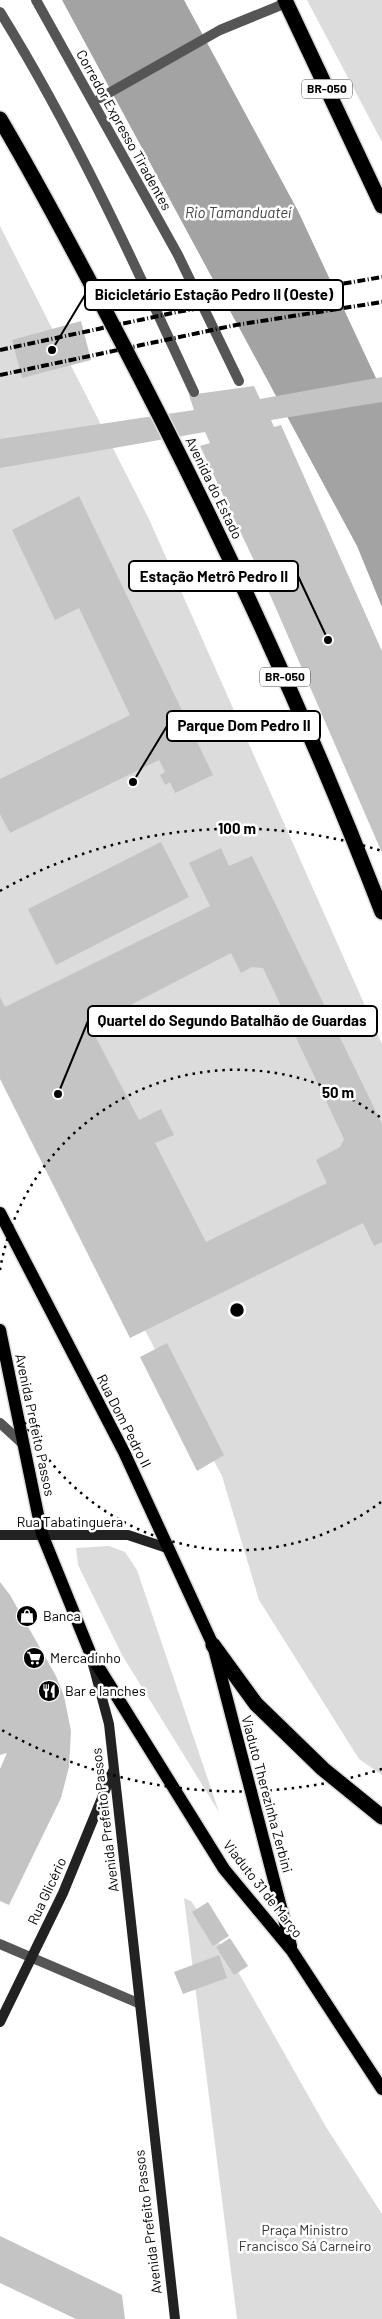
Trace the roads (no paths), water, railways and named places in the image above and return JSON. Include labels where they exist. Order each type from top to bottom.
[{"type":"highway","name":"BR-050","points":[[286,2],[380,198]]},
{"type":"highway","name":"Avenida do Estado","points":[[0,119],[42,189],[176,446],[282,670],[357,847],[382,912]]},
{"type":"highway","points":[[213,1645],[256,1704],[323,1769],[382,1817]]},
{"type":"main road","name":"Rua Dom Pedro II","points":[[0,1214],[124,1452],[213,1645]]},
{"type":"main road","name":"Avenida Prefeito Passos","points":[[0,1330],[42,1534],[91,1655]]},
{"type":"main road","name":"Viaduto Therezinha Zerbini","points":[[213,1645],[294,1954]]},
{"type":"main road","name":"Viaduto 31 de Março","points":[[91,1655],[224,1869],[294,1954],[382,2089]]},
{"type":"street","name":"Corredor Expresso Tiradentes","points":[[36,0],[178,255],[239,381]]},
{"type":"street","points":[[100,98],[220,30],[286,2]]},
{"type":"street","points":[[0,12],[41,79],[140,274],[194,392]]},
{"type":"street","points":[[0,1423],[23,1444]]},
{"type":"street","name":"Rua Tabatinguera","points":[[0,1535],[128,1535],[167,1548]]},
{"type":"street","name":"Avenida Prefeito Passos","points":[[91,1655],[109,1724],[132,1921],[138,2003],[175,2319]]},
{"type":"street","name":"Rua Glicério","points":[[0,2022],[63,1893],[114,1770]]},
{"type":"street","points":[[0,1944],[138,2003]]},
{"type":"water","name":"Rio Tamanduateí","points":[[62,0],[184,0],[298,211],[382,391],[382,607],[357,546]]},
{"type":"railway","points":[[0,350],[177,312],[382,277]]},
{"type":"railway","points":[[0,375],[236,325],[382,302]]},
{"type":"place","name":"Bicicletário Estação Pedro II (Oeste)","points":[[52,350]]},
{"type":"place","name":"Estação Metrô Pedro II","points":[[328,640]]},
{"type":"place","name":"Parque Dom Pedro II","points":[[133,782]]},
{"type":"place","name":"Quartel do Segundo Batalhão de Guardas","points":[[58,1094]]},
{"type":"place","name":"Banca","points":[[27,1616]]},
{"type":"place","name":"Mercadinho","points":[[34,1658]]},
{"type":"place","name":"Bar e lanches","points":[[49,1691]]},
{"type":"park label","name":"Praça Ministro Francisco Sá Carneiro","points":[[305,2238]]}]
